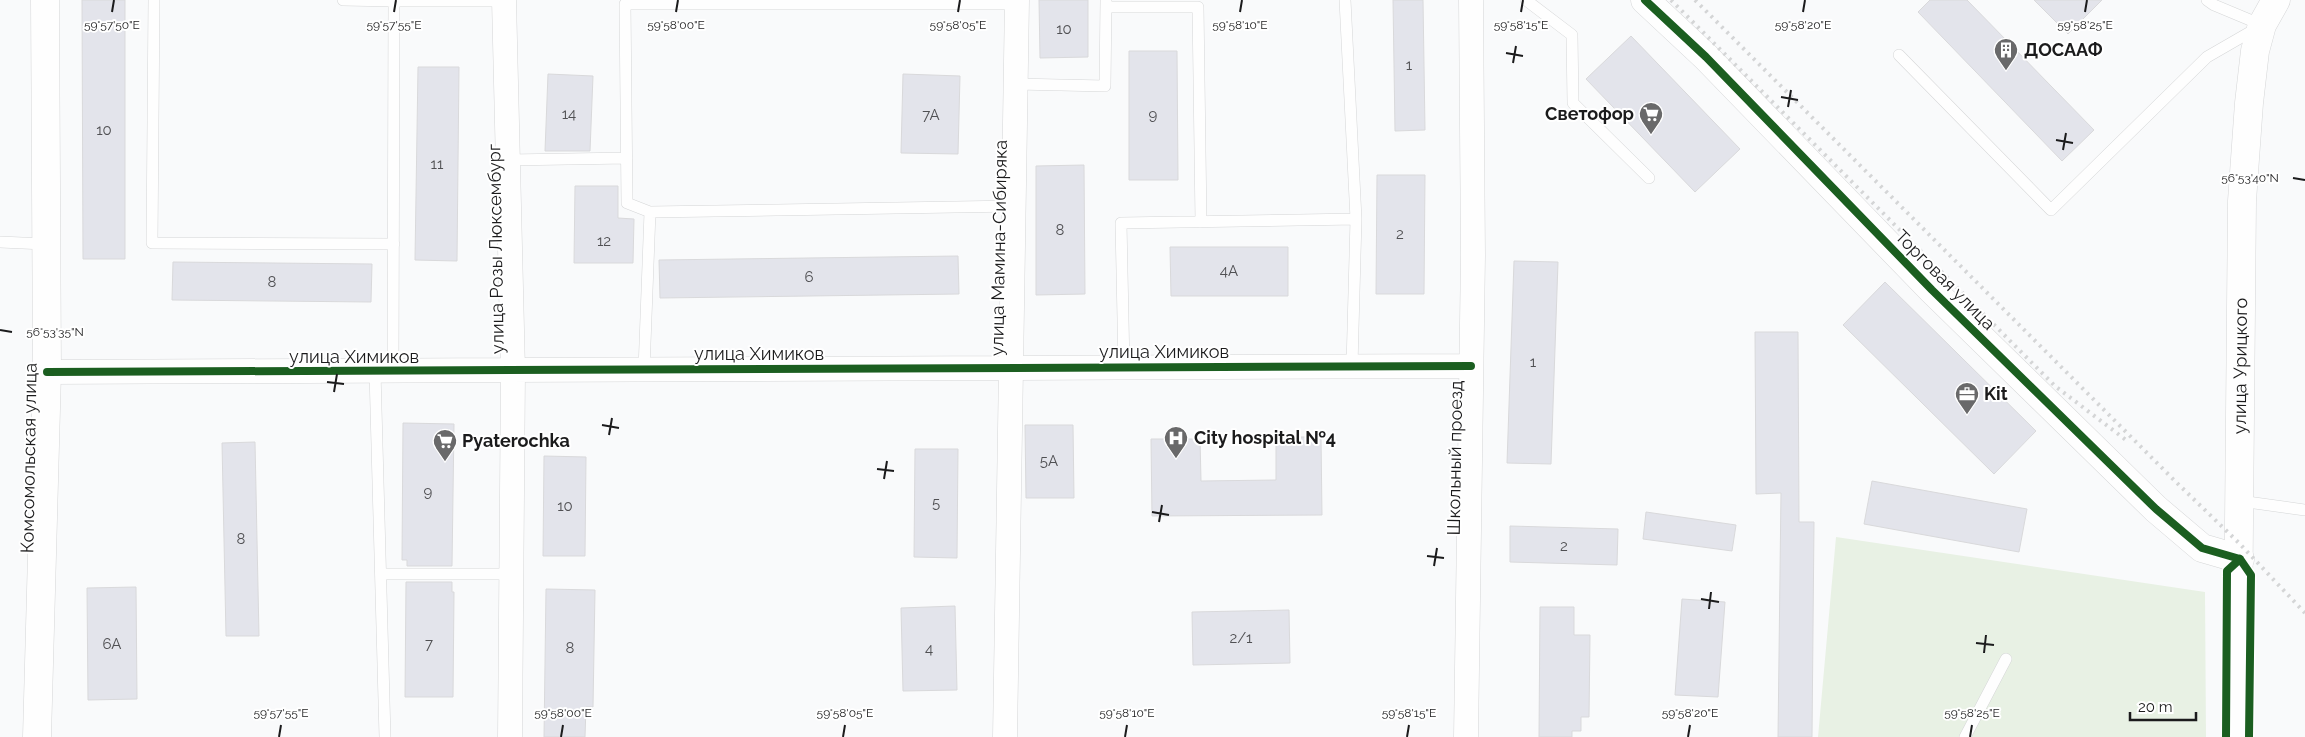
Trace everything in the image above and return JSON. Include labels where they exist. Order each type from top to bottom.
[{"type":"street","name":"Комсомольская улица","points":[[37,737],[47,372],[45,0]]},
{"type":"street","name":"Школьный проезд","points":[[1466,737],[1472,366],[1471,0]]},
{"type":"street","name":"Торговая улица","points":[[1645,0],[1706,57],[1932,290],[2156,509],[2202,548],[2240,559]]},
{"type":"street","name":"улица Урицкого","points":[[2238,737],[2242,201],[2255,51],[2262,25],[2276,0]]},
{"type":"street","name":"улица Розы Люксембург","points":[[504,1],[513,371],[513,574],[510,737]]},
{"type":"street","name":"улица Мамина-Сибиряка","points":[[1005,737],[1017,2]]},
{"type":"street","name":"улица Химиков","points":[[47,372],[1472,366]]},
{"type":"lane","points":[[154,0],[152,243],[394,244]]},
{"type":"lane","points":[[344,0],[504,1]]},
{"type":"lane","points":[[385,737],[381,574],[384,372],[394,244],[394,0]]},
{"type":"lane","points":[[1345,0],[1356,219],[1352,366]]},
{"type":"lane","points":[[1526,0],[1572,35],[1573,103],[1649,178]]},
{"type":"lane","points":[[2207,0],[2214,5],[2262,25]]},
{"type":"lane","points":[[1015,206],[650,212],[627,203],[625,4],[1017,2]]},
{"type":"lane","points":[[1016,84],[1105,86],[1106,3],[1198,7],[1201,222]]},
{"type":"lane","points":[[1899,55],[2051,210],[2207,57],[2262,25]]},
{"type":"lane","points":[[509,160],[627,158]]},
{"type":"lane","points":[[644,370],[650,212]]},
{"type":"lane","points":[[1124,367],[1121,223],[1356,219]]},
{"type":"lane","points":[[0,242],[45,244]]},
{"type":"lane","points":[[2240,501],[2305,510]]},
{"type":"lane","points":[[381,574],[513,574]]},
{"type":"lane","points":[[1966,737],[2006,659]]},
{"type":"shaded area","points":[[1836,537],[2205,592],[2206,737],[1818,737]]},
{"type":"building","points":[[82,0],[125,0],[125,259],[83,259]]},
{"type":"building","points":[[1039,0],[1088,0],[1088,57],[1040,58]]},
{"type":"building","points":[[1393,0],[1423,0],[1425,130],[1395,131]]},
{"type":"building","name":"ДОСААФ","points":[[1930,0],[1967,0],[2094,130],[2062,161],[1918,12]]},
{"type":"building","points":[[2034,0],[2102,0],[2068,34]]},
{"type":"building","points":[[1631,36],[1740,149],[1695,192],[1586,79]]},
{"type":"building","points":[[1129,51],[1177,51],[1178,180],[1129,180]]},
{"type":"building","points":[[418,67],[459,67],[457,261],[415,260]]},
{"type":"building","points":[[548,74],[593,76],[590,151],[545,151]]},
{"type":"building","points":[[903,74],[960,76],[958,154],[901,153]]},
{"type":"building","points":[[1084,165],[1085,294],[1036,295],[1036,166]]},
{"type":"building","points":[[1377,175],[1425,175],[1424,294],[1376,294]]},
{"type":"building","points":[[575,186],[618,186],[618,218],[634,219],[633,263],[574,263]]},
{"type":"building","points":[[1170,247],[1288,247],[1288,296],[1171,296]]},
{"type":"building","points":[[958,256],[959,294],[660,298],[659,260]]},
{"type":"building","points":[[1514,261],[1558,262],[1551,464],[1507,463]]},
{"type":"building","points":[[173,262],[372,264],[371,302],[172,300]]},
{"type":"building","points":[[1885,282],[2036,431],[1994,474],[1843,325]]},
{"type":"building","points":[[1755,332],[1798,332],[1799,522],[1814,522],[1812,737],[1778,737],[1781,493],[1756,494]]},
{"type":"building","points":[[403,423],[454,424],[452,566],[407,566],[407,560],[402,560]]},
{"type":"building","points":[[1025,425],[1073,425],[1074,498],[1026,498]]},
{"type":"building","name":"City hospital №4","points":[[1276,437],[1321,437],[1322,515],[1152,516],[1151,439],[1200,439],[1201,481],[1276,480]]},
{"type":"building","points":[[255,442],[259,636],[226,636],[222,443]]},
{"type":"building","points":[[915,449],[958,449],[957,558],[914,557]]},
{"type":"building","points":[[544,456],[586,457],[585,556],[543,556]]},
{"type":"building","points":[[1872,481],[2027,509],[2019,552],[1864,524]]},
{"type":"building","points":[[1646,512],[1736,525],[1732,551],[1643,539]]},
{"type":"building","points":[[1510,526],[1618,529],[1617,565],[1510,562]]},
{"type":"building","points":[[406,582],[452,582],[452,592],[454,592],[453,697],[405,697]]},
{"type":"building","points":[[136,587],[137,699],[88,700],[87,588]]},
{"type":"building","points":[[546,589],[595,590],[593,707],[586,707],[585,737],[544,737]]},
{"type":"building","points":[[1682,599],[1725,602],[1718,697],[1675,695]]},
{"type":"building","points":[[955,606],[957,690],[903,691],[901,608]]},
{"type":"building","points":[[1540,607],[1574,607],[1574,635],[1590,635],[1589,717],[1581,717],[1581,731],[1572,731],[1572,737],[1539,737]]},
{"type":"building","points":[[1289,610],[1290,663],[1193,665],[1192,612]]},
{"type":"railway","points":[[1671,0],[2055,386],[2126,440]]},
{"type":"railway","points":[[1695,0],[2239,543],[2305,613]]},
{"type":"cycle path","points":[[1645,0],[1706,57],[1932,290],[2156,509],[2202,548],[2240,559]]},
{"type":"cycle path","points":[[47,372],[1471,366]]},
{"type":"cycle path","points":[[2240,559],[2251,575],[2249,737]]},
{"type":"cycle path","points":[[2226,737],[2227,571],[2240,559]]},
{"type":"place","name":"ДОСААФ","points":[[2006,71]]},
{"type":"place","name":"Светофор","points":[[1651,135]]},
{"type":"place","name":"Kit","points":[[1967,415]]},
{"type":"place","name":"City hospital №4","points":[[1176,459]]},
{"type":"place","name":"Pyaterochka","points":[[445,462]]}]
